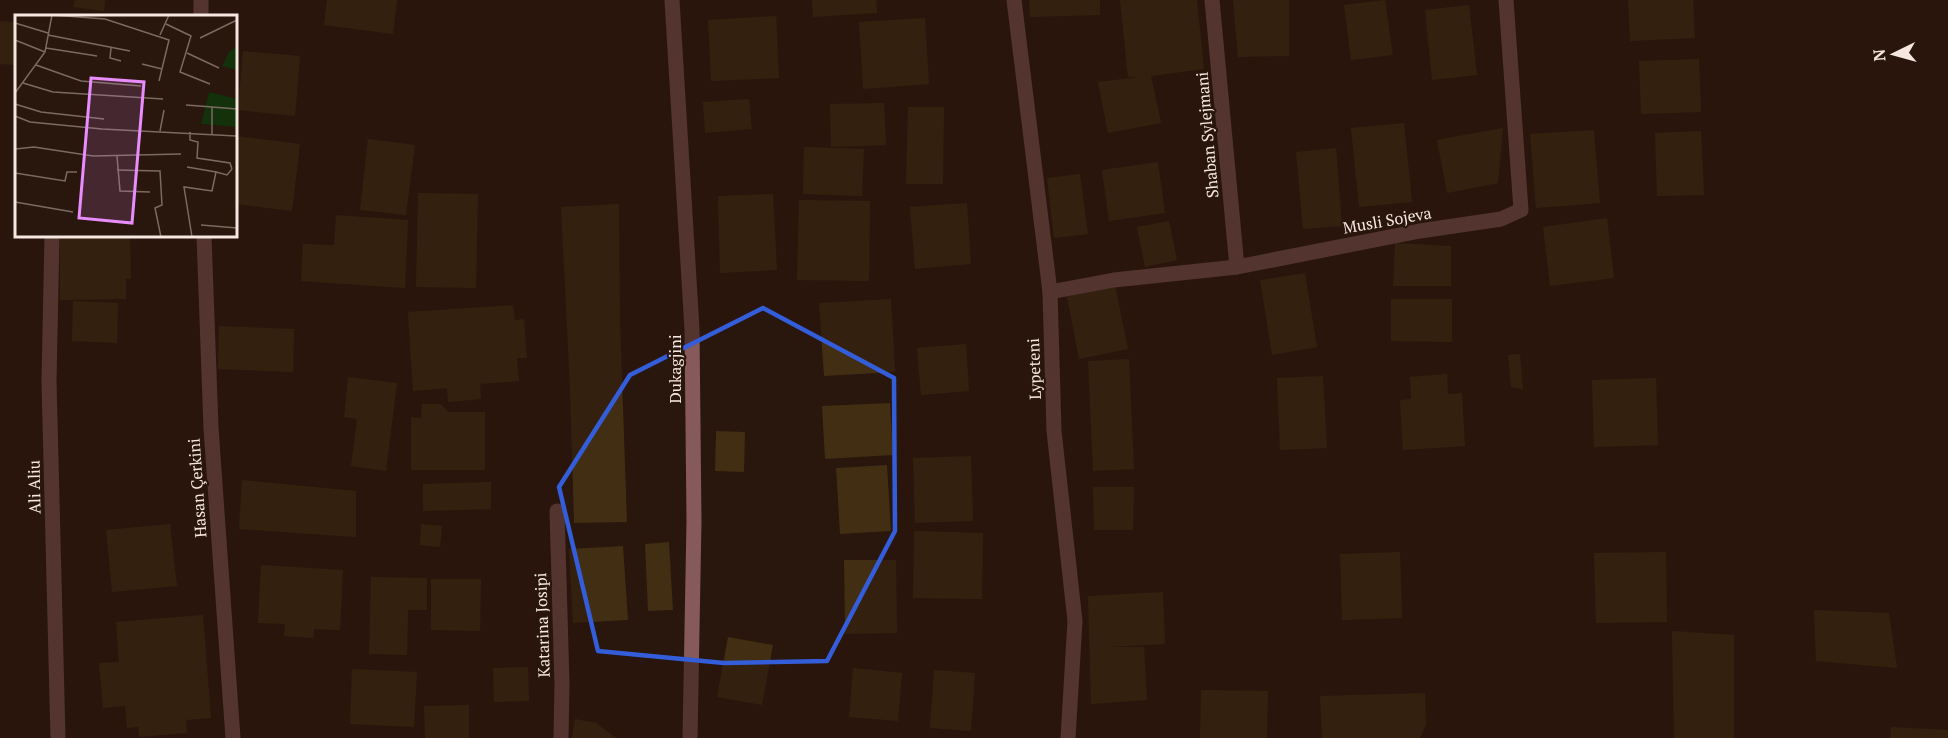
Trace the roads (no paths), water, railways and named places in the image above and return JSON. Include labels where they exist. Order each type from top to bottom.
[{"type":"street","name":"Dukagjini","points":[[672,0],[692,330],[693,521],[690,738]]},
{"type":"street","name":"Lypeteni","points":[[1014,0],[1050,292],[1054,431],[1075,621],[1068,738]]},
{"type":"street","name":"Shaban Sylejmani","points":[[1212,0],[1237,267]]},
{"type":"street","name":"Musli Sojeva","points":[[1050,292],[1114,280],[1237,267],[1420,231],[1501,219],[1521,210],[1506,0]]},
{"type":"street","name":"Ali Aliu","points":[[52,237],[50,381],[58,738]]},
{"type":"street","name":"Hasan Çerkini","points":[[204,237],[211,428],[232,738]]},
{"type":"street","name":"Katarina Josipi","points":[[557,511],[562,684],[561,738]]}]
